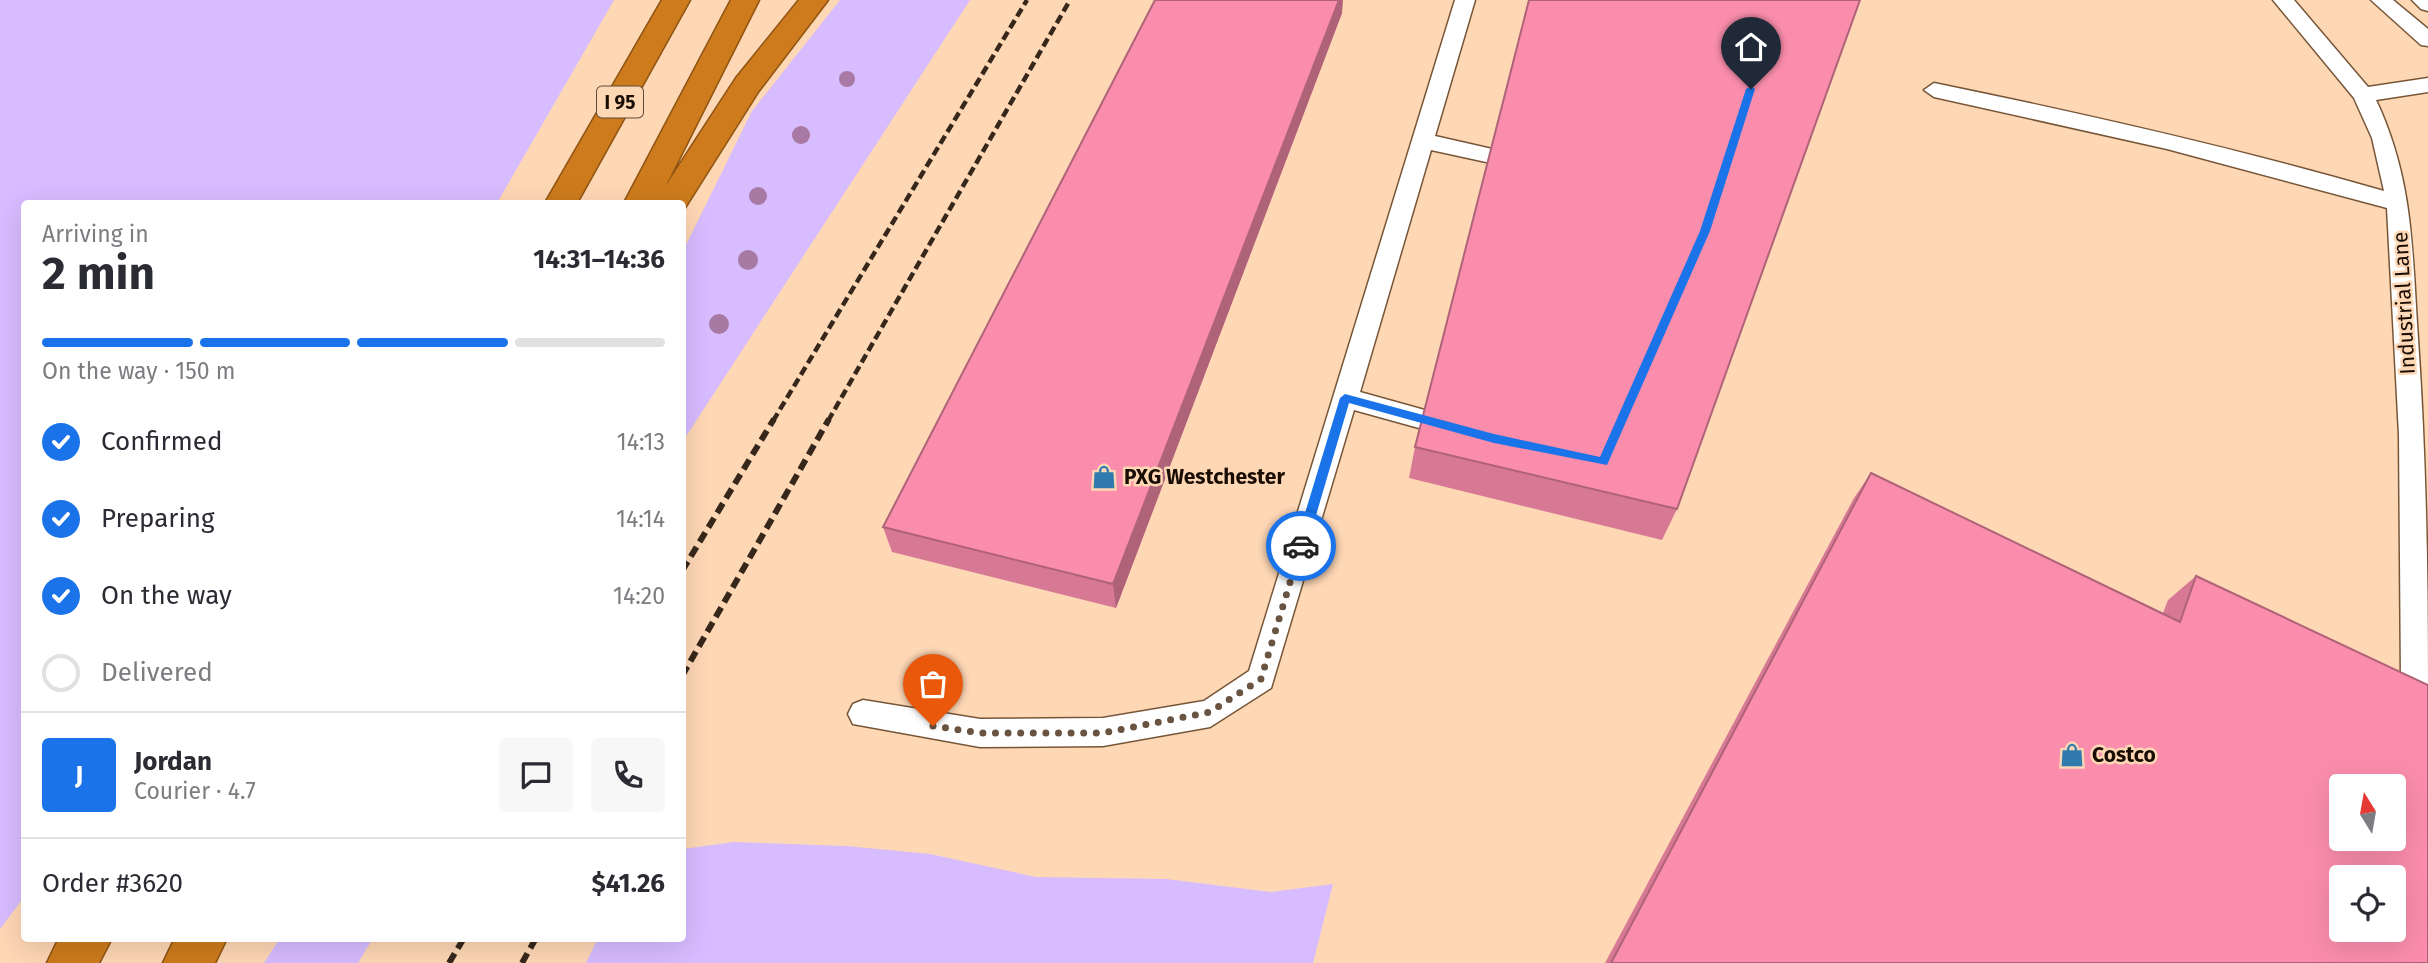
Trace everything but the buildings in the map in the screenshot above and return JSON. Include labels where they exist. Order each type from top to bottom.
[{"type":"highway","name":"I 95","points":[[563,200],[676,0]]},
{"type":"highway","points":[[642,200],[745,0]]},
{"type":"highway","points":[[673,200],[747,85],[814,0]]},
{"type":"highway","points":[[71,963],[85,942]]},
{"type":"highway","points":[[187,963],[200,942]]},
{"type":"lane","points":[[863,714],[980,733],[1103,733],[1210,712],[1261,679],[1465,0]]},
{"type":"lane","name":"Industrial Lane","points":[[2283,0],[2363,95],[2383,138],[2398,203],[2412,435],[2415,682]]},
{"type":"lane","points":[[2381,0],[2428,40]]},
{"type":"lane","points":[[2405,0],[2428,20]]},
{"type":"lane","points":[[2422,0],[2428,5]]},
{"type":"lane","points":[[2363,95],[2428,85]]},
{"type":"lane","points":[[1934,90],[2156,137],[2276,167],[2398,203]]},
{"type":"lane","points":[[1522,191],[1534,138]]},
{"type":"lane","points":[[1422,141],[1528,164]]},
{"type":"lane","points":[[1345,398],[1482,436]]},
{"type":"shaded area","points":[[0,0],[614,0],[499,200],[21,200],[21,901],[0,929]]},
{"type":"shaded area","points":[[840,0],[970,0],[686,436],[686,245],[752,111]]},
{"type":"shaded area","points":[[734,842],[846,846],[930,854],[1036,877],[1166,879],[1271,892],[1333,884],[1313,963],[586,963],[596,942],[686,942],[686,849]]},
{"type":"shaded area","points":[[277,942],[371,942],[358,963],[264,963]]},
{"type":"railway","points":[[773,421],[1027,0]]},
{"type":"railway","points":[[828,421],[1070,0]]},
{"type":"railway","points":[[686,564],[774,419]]},
{"type":"railway","points":[[686,669],[829,419]]},
{"type":"railway","points":[[449,963],[462,942]]},
{"type":"railway","points":[[522,963],[534,942]]},
{"type":"way so far","points":[[933,726],[980,733],[1103,733],[1210,712],[1261,679],[1301,546]]},
{"type":"place","name":"PXG Westchester","points":[[1104,477]]},
{"type":"place","name":"Costco","points":[[2072,755]]},
{"type":"route","points":[[1301,546],[1345,398],[1494,439],[1603,462],[1705,231],[1751,89]]}]
